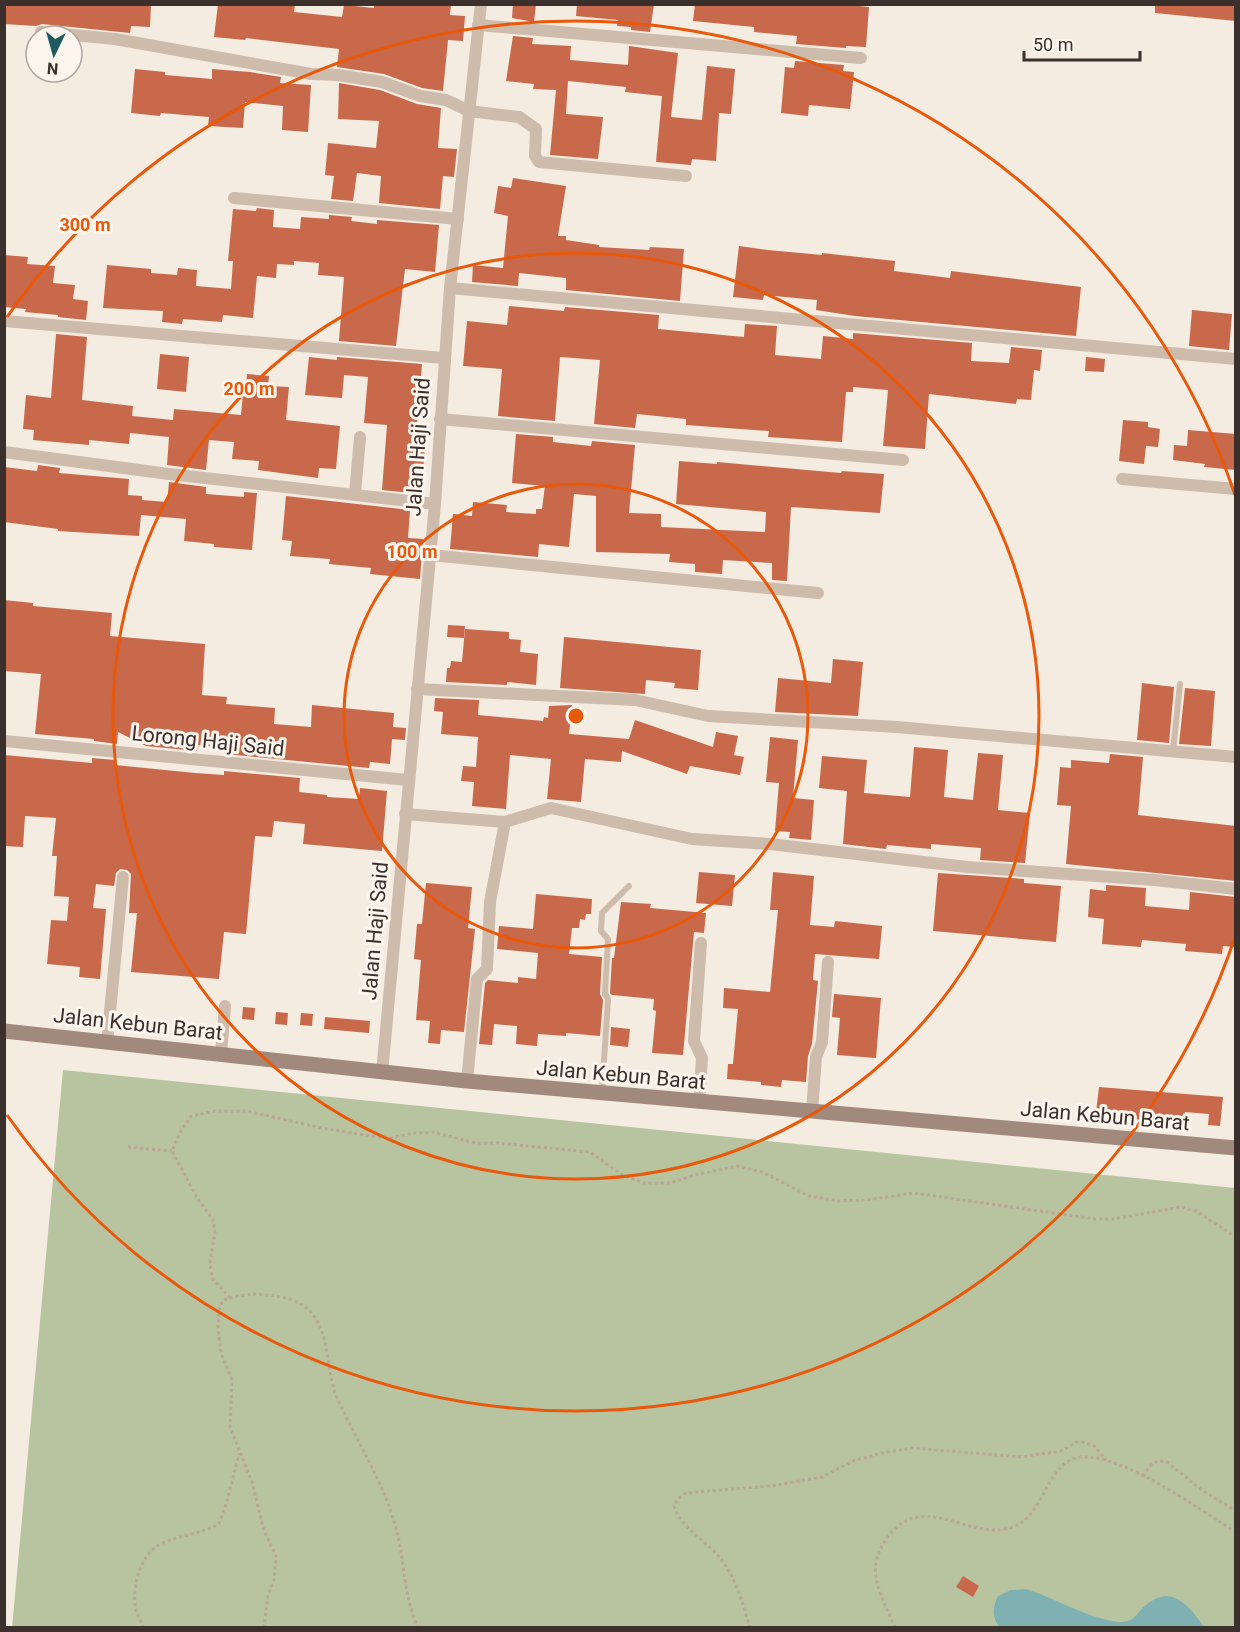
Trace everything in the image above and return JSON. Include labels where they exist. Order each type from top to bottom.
[{"type":"main road","name":"Jalan Kebun Barat","points":[[4,1031],[467,1082],[1236,1149]]},
{"type":"street","name":"Jalan Haji Said","points":[[382,1073],[435,504],[450,288],[482,4]]},
{"type":"street","points":[[478,25],[861,58]]},
{"type":"street","points":[[84,36],[115,39],[311,74],[338,75],[382,82],[420,96],[446,100],[469,111],[519,117],[536,129],[535,156],[539,162],[686,176]]},
{"type":"street","points":[[234,198],[459,219]]},
{"type":"street","points":[[450,288],[1236,359]]},
{"type":"street","points":[[4,321],[444,358]]},
{"type":"street","points":[[440,419],[903,460]]},
{"type":"street","points":[[355,494],[360,436]]},
{"type":"street","points":[[4,452],[169,474],[435,504]]},
{"type":"street","points":[[1122,479],[1236,489]]},
{"type":"street","points":[[430,555],[818,593]]},
{"type":"street","points":[[417,689],[635,700],[708,716],[897,727],[1236,757]]},
{"type":"street","name":"Lorong Haji Said","points":[[4,741],[408,780]]},
{"type":"street","points":[[405,814],[505,822],[551,808],[692,839],[770,844],[967,867],[1155,880],[1236,890]]},
{"type":"street","points":[[467,1082],[477,979],[488,969],[490,902],[505,822]]},
{"type":"street","points":[[107,1043],[123,877]]},
{"type":"street","points":[[699,1103],[702,1058],[694,1041],[701,943]]},
{"type":"street","points":[[812,1112],[816,1057],[822,1042],[828,962]]},
{"type":"street","points":[[221,1054],[225,1006]]},
{"type":"lane","points":[[1173,751],[1180,684]]},
{"type":"lane","points":[[602,1094],[608,999],[605,994],[608,939],[601,931],[602,914],[629,886]]},
{"type":"path","points":[[172,1151],[191,1116],[215,1111],[246,1111],[322,1128],[390,1138],[433,1132],[475,1143],[590,1152],[622,1174],[644,1183],[670,1183],[737,1166],[762,1172],[810,1196],[839,1201],[866,1200],[914,1193],[1095,1219],[1113,1219],[1181,1207],[1196,1211],[1236,1237]]},
{"type":"path","points":[[128,1147],[172,1151]]},
{"type":"path","points":[[172,1151],[196,1196],[213,1220],[215,1233],[210,1263],[212,1278],[230,1298]]},
{"type":"path","points":[[264,1628],[268,1595],[274,1580],[276,1556],[264,1531],[252,1482],[230,1427],[232,1380],[221,1353],[218,1329],[219,1310],[223,1300],[258,1293],[297,1300],[316,1317],[337,1399],[384,1493],[396,1525],[407,1589],[418,1628]]},
{"type":"path","points":[[750,1628],[743,1604],[720,1558],[677,1517],[674,1506],[678,1499],[686,1493],[771,1486],[822,1477],[853,1461],[912,1448],[1020,1456],[1061,1451],[1077,1442],[1083,1442],[1094,1446],[1106,1460]]},
{"type":"path","points":[[144,1628],[136,1609],[135,1589],[141,1566],[150,1552],[160,1544],[204,1532],[219,1524],[240,1452]]},
{"type":"path","points":[[896,1628],[876,1582],[875,1570],[877,1553],[888,1536],[906,1519],[921,1516],[951,1520],[986,1529],[1003,1530],[1021,1523],[1035,1509],[1060,1466],[1079,1457],[1106,1460],[1143,1476],[1236,1532]]},
{"type":"path","points":[[1143,1476],[1151,1465],[1158,1461],[1167,1462],[1203,1491],[1236,1511]]},
{"type":"green space","points":[[63,1070],[1235,1188],[1235,1627],[12,1628]]},
{"type":"water","points":[[1026,1589],[1101,1619],[1119,1622],[1129,1621],[1155,1599],[1164,1596],[1172,1597],[1186,1605],[1204,1627],[999,1627],[994,1612],[998,1596],[1011,1590]]},
{"type":"building","points":[[4,4],[151,4],[150,27],[131,26],[130,33],[84,28],[84,24],[4,24]]},
{"type":"building","points":[[218,4],[295,4],[294,12],[342,17],[344,5],[374,8],[374,4],[451,4],[450,15],[465,16],[463,41],[448,40],[443,91],[422,88],[384,74],[337,67],[339,49],[246,38],[245,40],[214,37]]},
{"type":"building","points":[[513,4],[536,4],[534,22],[512,18]]},
{"type":"building","points":[[577,4],[654,4],[650,32],[617,26],[618,20],[576,16]]},
{"type":"building","points":[[695,4],[839,4],[869,7],[866,47],[846,46],[846,48],[796,44],[797,36],[754,32],[754,27],[693,21]]},
{"type":"building","points":[[1155,4],[1236,4],[1236,21],[1155,13]]},
{"type":"building","points":[[513,36],[533,38],[532,44],[571,46],[570,60],[628,65],[629,46],[678,53],[671,117],[702,120],[707,66],[735,69],[731,114],[719,113],[716,161],[692,159],[691,165],[656,162],[662,96],[625,92],[626,87],[568,81],[566,114],[603,117],[598,159],[550,155],[556,90],[533,89],[534,84],[506,81]]},
{"type":"building","points":[[795,61],[844,65],[843,71],[854,72],[850,109],[809,105],[808,116],[781,113],[785,67],[794,68]]},
{"type":"building","points":[[135,69],[165,72],[165,75],[212,79],[212,69],[250,72],[281,77],[280,83],[311,85],[308,132],[282,130],[283,106],[245,102],[243,128],[208,126],[209,117],[131,113]]},
{"type":"building","points":[[339,83],[380,90],[417,104],[441,108],[438,148],[457,149],[454,177],[443,176],[440,209],[379,203],[381,176],[357,173],[353,201],[331,199],[334,176],[325,175],[328,143],[376,148],[379,121],[338,119]]},
{"type":"building","points":[[513,178],[566,186],[558,236],[566,236],[566,240],[599,245],[599,247],[649,250],[650,247],[684,249],[680,301],[566,290],[566,278],[519,273],[518,286],[472,282],[473,265],[503,268],[508,216],[494,213],[498,186],[511,188]]},
{"type":"building","points":[[257,208],[274,210],[273,227],[300,229],[301,217],[329,219],[329,215],[352,217],[351,221],[377,224],[377,220],[439,225],[435,272],[405,269],[396,346],[339,341],[344,277],[318,275],[319,263],[294,261],[294,265],[277,264],[276,278],[257,276],[253,318],[223,315],[222,322],[183,319],[182,324],[162,322],[163,311],[103,308],[107,265],[151,269],[151,273],[177,275],[178,268],[197,270],[196,286],[231,289],[233,261],[228,261],[233,209],[256,211]]},
{"type":"building","points":[[739,246],[895,261],[894,271],[950,278],[951,271],[1081,287],[1076,336],[855,316],[816,310],[817,300],[764,295],[763,300],[733,297]]},
{"type":"building","points":[[4,255],[28,257],[27,264],[55,266],[53,283],[75,285],[73,299],[88,301],[86,320],[4,307]]},
{"type":"building","points":[[509,306],[564,311],[565,307],[659,315],[658,329],[744,337],[745,324],[777,326],[775,355],[821,359],[823,336],[853,339],[853,333],[972,343],[971,361],[1009,363],[1011,347],[1042,350],[1040,371],[1034,370],[1031,400],[1017,399],[1016,404],[929,394],[925,449],[883,446],[888,390],[853,387],[853,392],[846,392],[842,442],[768,437],[769,431],[686,425],[686,419],[637,414],[635,428],[594,424],[600,360],[560,357],[555,421],[498,416],[502,369],[463,366],[467,321],[507,325]]},
{"type":"building","points":[[1192,310],[1232,314],[1229,350],[1189,346]]},
{"type":"building","points":[[56,334],[87,337],[82,400],[133,406],[132,416],[173,420],[174,409],[241,415],[247,374],[269,376],[268,386],[289,387],[286,420],[340,426],[336,469],[319,468],[318,478],[258,470],[259,461],[232,459],[234,442],[209,440],[206,470],[167,465],[169,437],[130,433],[129,444],[89,440],[89,445],[33,440],[34,430],[23,429],[26,395],[51,398]]},
{"type":"building","points":[[160,354],[189,357],[186,392],[157,389]]},
{"type":"building","points":[[309,357],[422,364],[416,434],[426,435],[421,494],[382,490],[387,425],[364,423],[368,377],[344,375],[342,398],[305,395]]},
{"type":"building","points":[[1086,357],[1105,359],[1104,372],[1085,371]]},
{"type":"building","points":[[1123,420],[1148,422],[1148,427],[1160,429],[1158,447],[1146,446],[1144,464],[1119,461]]},
{"type":"building","points":[[1188,430],[1236,434],[1236,470],[1204,467],[1205,464],[1173,460],[1174,445],[1187,446]]},
{"type":"building","points":[[516,434],[553,437],[553,442],[591,446],[592,441],[635,445],[629,513],[661,514],[661,527],[765,532],[766,512],[676,504],[679,461],[884,474],[880,513],[791,507],[787,581],[772,580],[772,563],[723,560],[722,574],[695,572],[695,564],[669,562],[670,554],[596,552],[596,496],[574,494],[569,547],[539,544],[538,557],[450,549],[453,514],[472,516],[473,502],[507,505],[506,512],[536,514],[536,509],[542,509],[545,486],[512,483]]},
{"type":"building","points":[[38,465],[60,468],[59,473],[129,479],[128,495],[142,496],[142,500],[167,502],[169,482],[206,487],[206,494],[244,497],[244,492],[257,493],[252,550],[214,547],[214,544],[184,541],[186,519],[141,515],[139,536],[58,531],[58,529],[4,522],[4,467],[37,471]]},
{"type":"building","points":[[286,496],[410,510],[408,538],[423,539],[420,579],[370,574],[371,568],[329,564],[330,559],[290,556],[292,541],[282,540]]},
{"type":"building","points":[[4,600],[33,603],[33,606],[112,613],[110,636],[205,644],[202,695],[227,697],[226,704],[275,708],[274,724],[311,727],[312,705],[394,713],[393,727],[406,728],[405,740],[392,739],[390,764],[370,762],[369,768],[226,754],[226,748],[198,745],[197,751],[146,746],[118,732],[117,744],[94,741],[94,739],[35,734],[41,674],[4,671]]},
{"type":"building","points":[[448,625],[465,626],[464,638],[447,637]]},
{"type":"building","points":[[465,629],[509,632],[509,639],[521,640],[520,652],[538,654],[536,685],[507,682],[507,685],[446,682],[447,668],[450,668],[451,661],[462,662]]},
{"type":"building","points":[[564,637],[701,650],[698,690],[674,688],[675,683],[646,680],[645,694],[560,688]]},
{"type":"building","points":[[833,659],[863,662],[858,716],[775,712],[778,678],[831,683]]},
{"type":"building","points":[[1142,683],[1174,687],[1169,743],[1137,740]]},
{"type":"building","points":[[1185,688],[1215,691],[1211,746],[1179,744]]},
{"type":"building","points":[[435,698],[479,700],[478,715],[543,721],[544,717],[548,718],[549,706],[572,705],[569,734],[629,739],[635,720],[713,747],[716,732],[738,736],[734,755],[744,757],[740,775],[690,766],[687,774],[622,751],[621,762],[585,759],[581,802],[547,799],[551,759],[510,755],[506,809],[472,806],[474,782],[461,781],[463,766],[476,767],[478,737],[441,734],[443,712],[434,711]]},
{"type":"building","points":[[770,737],[798,740],[793,798],[814,800],[811,840],[789,838],[790,832],[775,831],[779,783],[766,782]]},
{"type":"building","points":[[914,747],[948,750],[944,797],[973,800],[978,753],[1003,755],[998,810],[1030,813],[1025,863],[980,860],[981,848],[931,844],[931,849],[887,845],[886,849],[843,844],[847,791],[819,788],[822,756],[867,760],[864,793],[910,797]]},
{"type":"building","points":[[1110,754],[1143,757],[1138,815],[1236,826],[1236,881],[1066,864],[1071,806],[1057,805],[1060,767],[1071,768],[1071,760],[1109,763]]},
{"type":"building","points":[[4,755],[92,763],[92,758],[115,760],[115,765],[195,773],[224,775],[224,771],[300,778],[299,792],[327,795],[327,797],[359,799],[360,788],[387,791],[382,851],[303,844],[305,824],[274,821],[272,837],[255,836],[246,934],[224,932],[219,979],[131,972],[137,913],[129,913],[131,874],[127,870],[120,869],[116,873],[114,886],[96,884],[93,908],[106,909],[100,979],[79,977],[80,967],[47,964],[51,920],[67,921],[69,897],[54,896],[57,856],[52,856],[56,818],[25,816],[23,847],[4,846],[6,807],[4,807]]},
{"type":"building","points":[[699,872],[735,875],[732,906],[696,903]]},
{"type":"building","points":[[773,872],[814,876],[810,925],[834,927],[835,921],[882,926],[879,959],[815,954],[813,980],[818,981],[806,1082],[782,1080],[781,1087],[761,1085],[761,1082],[727,1079],[728,1064],[733,1064],[738,1009],[723,1008],[724,988],[770,992],[778,910],[770,910]]},
{"type":"building","points":[[938,873],[1024,879],[1024,883],[1061,886],[1056,942],[933,931]]},
{"type":"building","points":[[426,883],[472,887],[468,928],[475,929],[464,1032],[441,1030],[440,1044],[428,1043],[430,1021],[416,1020],[421,960],[414,959],[417,924],[422,924]]},
{"type":"building","points":[[1106,885],[1146,888],[1145,906],[1189,910],[1190,892],[1236,897],[1236,947],[1223,946],[1222,954],[1185,951],[1186,944],[1142,940],[1141,947],[1102,944],[1104,919],[1088,917],[1090,889],[1106,891]]},
{"type":"building","points":[[536,894],[592,899],[591,914],[586,914],[585,920],[580,919],[579,928],[572,928],[569,954],[602,957],[600,994],[603,1000],[600,1036],[566,1033],[566,1036],[538,1034],[537,1046],[516,1044],[517,1026],[494,1024],[492,1045],[479,1044],[485,983],[488,980],[518,983],[518,977],[536,979],[538,953],[497,949],[499,926],[533,929]]},
{"type":"building","points":[[621,902],[651,904],[650,908],[706,913],[704,933],[694,932],[683,1055],[652,1053],[656,1011],[653,1010],[654,999],[610,993],[612,958],[614,958]]},
{"type":"building","points":[[834,994],[881,998],[876,1058],[837,1055],[840,1018],[832,1017]]},
{"type":"building","points":[[243,1007],[255,1008],[254,1020],[242,1019]]},
{"type":"building","points":[[276,1012],[288,1013],[287,1025],[275,1024]]},
{"type":"building","points":[[301,1013],[313,1014],[312,1026],[300,1025]]},
{"type":"building","points":[[325,1017],[370,1021],[369,1033],[324,1029]]},
{"type":"building","points":[[611,1027],[630,1029],[628,1047],[610,1045]]},
{"type":"building","points":[[1099,1087],[1223,1097],[1220,1126],[1208,1125],[1209,1114],[1185,1112],[1184,1124],[1123,1118],[1123,1114],[1096,1112]]},
{"type":"building","points":[[963,1576],[979,1586],[973,1597],[956,1587]]}]
